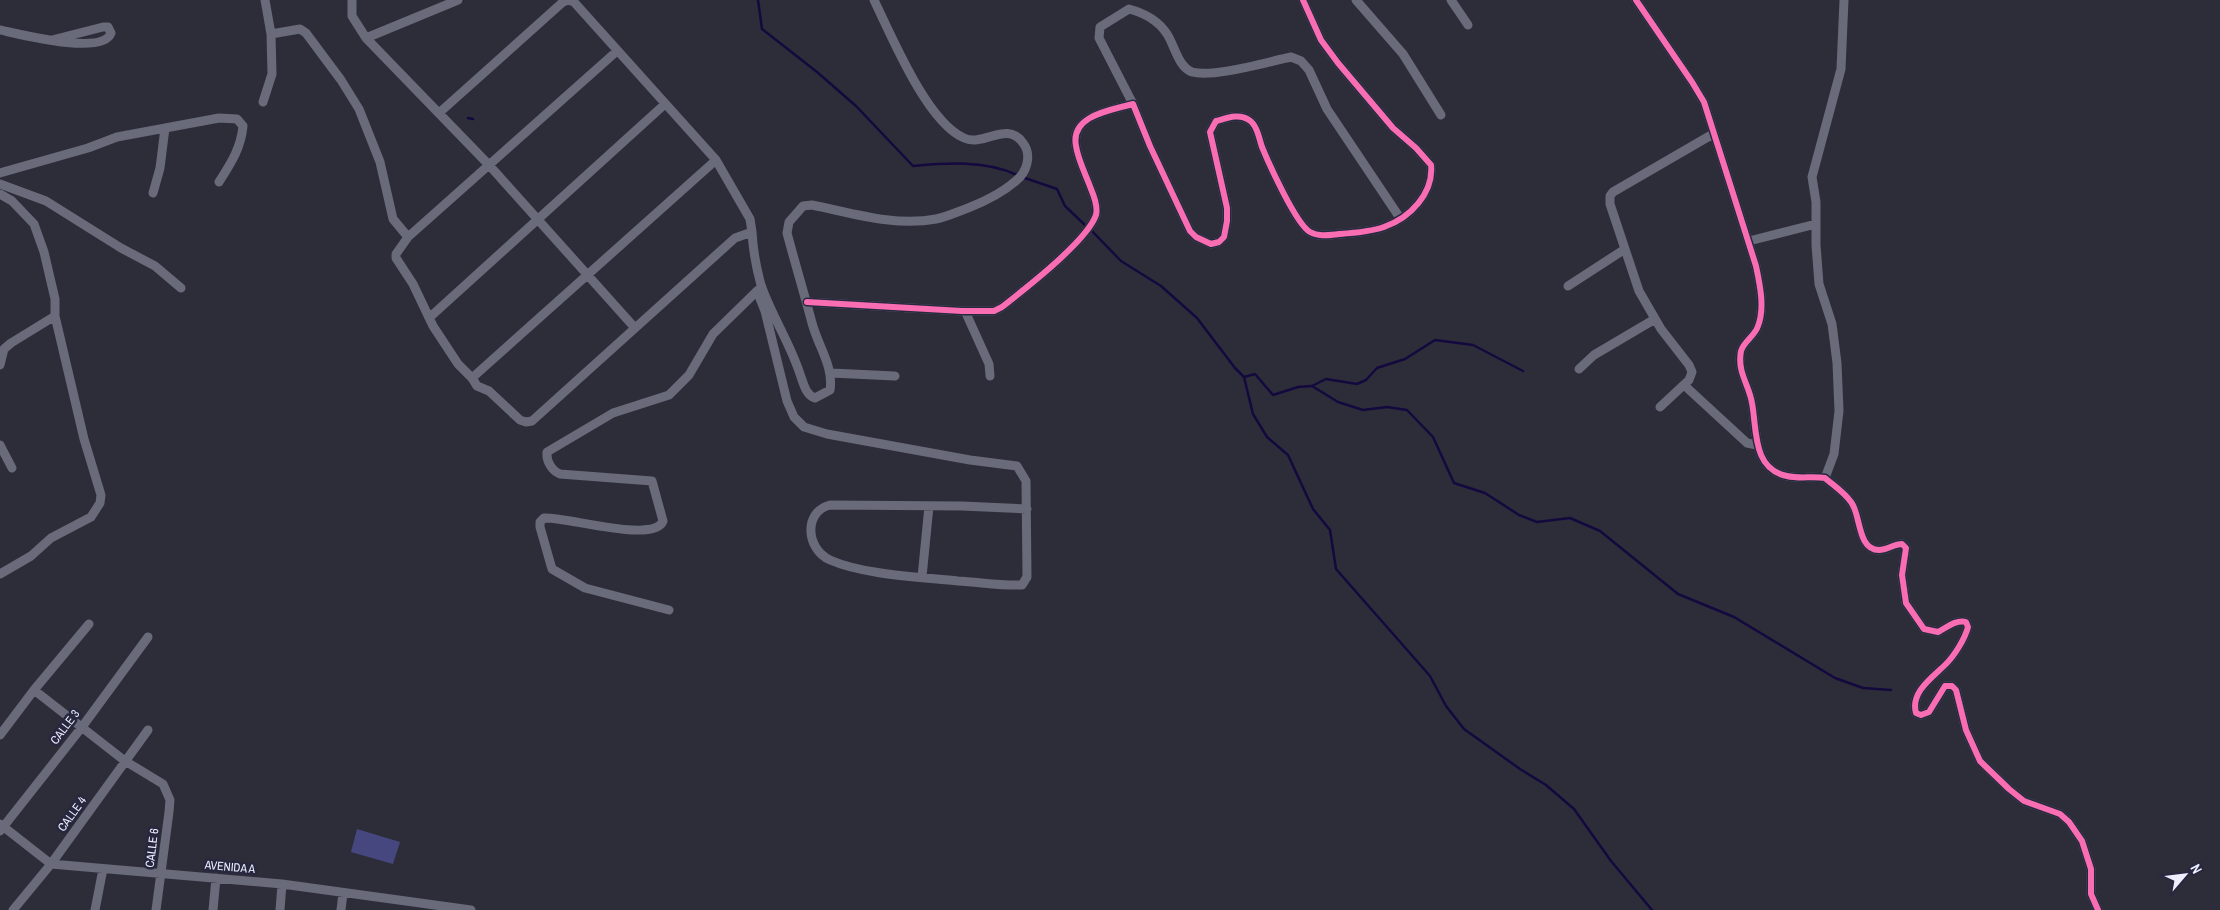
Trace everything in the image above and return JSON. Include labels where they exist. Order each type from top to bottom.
[{"type":"street","points":[[263,102],[272,74],[271,34],[265,0]]},
{"type":"street","points":[[352,0],[352,16],[366,38],[489,166],[635,328]]},
{"type":"street","points":[[366,38],[458,0]]},
{"type":"street","points":[[439,113],[562,2],[568,0],[574,2],[716,160],[750,219],[760,289],[787,401],[794,417],[804,427],[827,434],[970,460],[1017,466],[1026,481],[1027,509],[1027,577],[1022,585],[922,577],[870,570],[829,559],[815,546],[810,533],[814,518],[821,508],[830,505],[1027,509]]},
{"type":"street","points":[[760,289],[790,345],[804,385],[810,396],[815,398],[830,390],[831,373],[812,325],[787,233],[789,222],[803,206],[812,205],[904,222],[936,219],[988,200],[1019,177],[1027,165],[1028,152],[1023,142],[1015,135],[1001,132],[976,141],[964,138],[944,123],[917,83],[874,0]]},
{"type":"street","points":[[1302,0],[1321,40],[1338,63],[1393,128],[1416,148],[1431,165],[1431,181],[1424,196],[1416,206],[1400,218],[1385,227],[1357,233],[1318,236],[1302,227],[1263,149],[1255,127],[1250,120],[1234,116],[1216,121],[1210,132],[1227,208],[1227,230],[1219,242],[1211,244],[1203,242],[1190,231],[1150,146],[1133,104],[1099,38],[1100,27],[1129,9],[1146,13],[1166,32],[1189,71],[1206,74],[1291,57],[1301,61],[1309,70],[1328,109],[1400,218]]},
{"type":"street","points":[[1356,0],[1403,54],[1441,115]]},
{"type":"street","points":[[1451,0],[1468,25]]},
{"type":"street","points":[[1636,0],[1704,102],[1761,287],[1761,310],[1758,327],[1745,342],[1740,359],[1742,377],[1752,400],[1757,445],[1764,459],[1778,474],[1789,477],[1825,478],[1852,502],[1856,510],[1859,528],[1865,541],[1872,548],[1879,550],[1895,544],[1902,544],[1906,548],[1902,576],[1906,603],[1924,629],[1938,632],[1962,620],[1966,622],[1968,627],[1966,634],[1947,663],[1926,681],[1922,688],[1914,706],[1916,713],[1921,715],[1929,712],[1945,686],[1952,686],[1960,702],[1971,745],[1980,761],[2024,801],[2060,814],[2069,822],[2082,841],[2091,869],[2091,894],[2098,910]]},
{"type":"street","points":[[1825,478],[1834,454],[1839,411],[1837,363],[1832,324],[1819,284],[1816,202],[1812,177],[1841,69],[1844,0]]},
{"type":"street","points":[[0,30],[70,44],[84,44],[107,39],[111,33],[108,27],[103,27],[52,40]]},
{"type":"street","points":[[271,34],[300,29],[306,33],[341,80],[359,109],[380,162],[393,219],[408,237]]},
{"type":"street","points":[[617,51],[408,237],[396,254],[396,258],[413,284],[432,326],[458,364],[477,386],[489,391],[520,420],[532,421],[735,238],[752,232]]},
{"type":"street","points":[[429,318],[665,104]]},
{"type":"street","points":[[807,302],[965,311],[994,311],[1002,307],[1083,237],[1093,222],[1097,212],[1094,194],[1076,147],[1075,137],[1082,123],[1089,118],[1133,104]]},
{"type":"street","points":[[0,173],[88,148],[117,137],[219,118],[238,119],[244,126],[242,141],[220,182]]},
{"type":"street","points":[[153,193],[160,168],[165,128]]},
{"type":"street","points":[[1660,407],[1689,380],[1692,372],[1689,365],[1655,319],[1639,291],[1610,204],[1610,196],[1613,192],[1713,134]]},
{"type":"street","points":[[472,378],[716,160]]},
{"type":"street","points":[[0,184],[46,202],[121,248],[156,266],[180,288]]},
{"type":"street","points":[[0,194],[12,201],[34,224],[44,252],[55,299],[55,316],[84,439],[101,495],[100,503],[91,517],[51,538],[31,556],[0,574]]},
{"type":"street","points":[[1748,241],[1816,224]]},
{"type":"street","points":[[1568,286],[1625,249]]},
{"type":"street","points":[[669,610],[585,588],[552,569],[540,527],[540,522],[544,518],[617,529],[654,530],[664,521],[652,481],[560,474],[553,470],[547,457],[547,452],[618,411],[669,395],[689,375],[713,334],[760,289]]},
{"type":"street","points":[[965,311],[989,364],[990,376]]},
{"type":"street","points":[[0,365],[4,349],[55,316]]},
{"type":"street","points":[[1579,368],[1594,355],[1655,319]]},
{"type":"street","points":[[831,373],[896,376]]},
{"type":"street","points":[[1684,385],[1747,443],[1757,445]]},
{"type":"street","points":[[0,445],[12,468]]},
{"type":"street","points":[[922,577],[929,506]]},
{"type":"street","points":[[0,735],[34,690],[89,624]]},
{"type":"street","name":"CALLE 3","points":[[1,827],[82,727],[148,637]]},
{"type":"street","points":[[34,690],[125,761]]},
{"type":"street","name":"CALLE 4","points":[[13,910],[51,864],[148,730]]},
{"type":"street","name":"CALLE 6","points":[[125,761],[163,784],[170,800],[156,910]]},
{"type":"street","points":[[1,827],[51,864]]},
{"type":"street","name":"AVENIDA A","points":[[51,864],[282,884],[343,893],[402,905],[471,910]]},
{"type":"street","points":[[95,910],[103,868]]},
{"type":"street","points":[[213,910],[216,878]]},
{"type":"street","points":[[280,910],[282,884]]},
{"type":"street","points":[[341,910],[343,893]]},
{"type":"shaded area","points":[[357,829],[400,842],[393,864],[351,852]]},
{"type":"waterway","points":[[758,0],[762,29],[817,72],[856,106],[913,166],[979,165],[1005,170],[1017,175]]},
{"type":"waterway","points":[[468,118],[473,119]]},
{"type":"waterway","points":[[1022,177],[1057,189],[1065,206],[1086,226]]},
{"type":"waterway","points":[[1090,229],[1121,261],[1161,286],[1197,318],[1244,377],[1253,414],[1267,437],[1288,455],[1313,509],[1330,530],[1336,569],[1430,676],[1446,706],[1464,729],[1546,785],[1574,809],[1611,861],[1652,910]]},
{"type":"waterway","points":[[1244,377],[1255,374],[1273,395],[1298,387],[1312,386],[1326,379],[1357,384],[1366,380],[1377,368],[1405,359],[1435,340],[1473,345],[1523,371]]},
{"type":"waterway","points":[[1312,386],[1338,402],[1363,410],[1387,407],[1407,410],[1433,437],[1454,483],[1485,493],[1519,515],[1537,522],[1570,518],[1600,531],[1678,594],[1734,617],[1835,678],[1863,688],[1891,690]]},
{"type":"cycle path","points":[[807,302],[962,311],[994,311],[1002,307],[1069,251],[1081,238],[1096,215],[1094,198],[1076,146],[1076,136],[1079,127],[1094,116],[1133,104],[1150,146],[1190,231],[1196,237],[1211,244],[1219,242],[1224,237],[1227,208],[1210,132],[1216,121],[1233,117],[1245,118],[1252,122],[1283,193],[1304,227],[1310,232],[1317,235],[1356,233],[1394,223],[1411,211],[1424,195],[1429,185],[1431,165],[1416,148],[1393,128],[1338,63],[1321,40],[1303,0]]},
{"type":"cycle path","points":[[1636,0],[1704,102],[1756,266],[1761,296],[1760,319],[1757,330],[1742,347],[1740,359],[1742,372],[1751,396],[1756,436],[1762,457],[1767,465],[1776,472],[1787,476],[1825,478],[1848,498],[1854,508],[1863,538],[1872,548],[1882,550],[1902,544],[1906,548],[1902,575],[1906,603],[1924,629],[1938,632],[1955,623],[1966,622],[1967,632],[1956,652],[1919,692],[1916,698],[1916,713],[1921,715],[1929,712],[1945,686],[1952,686],[1956,690],[1966,730],[1980,761],[2024,801],[2060,814],[2069,822],[2082,841],[2091,869],[2091,894],[2098,910]]}]
